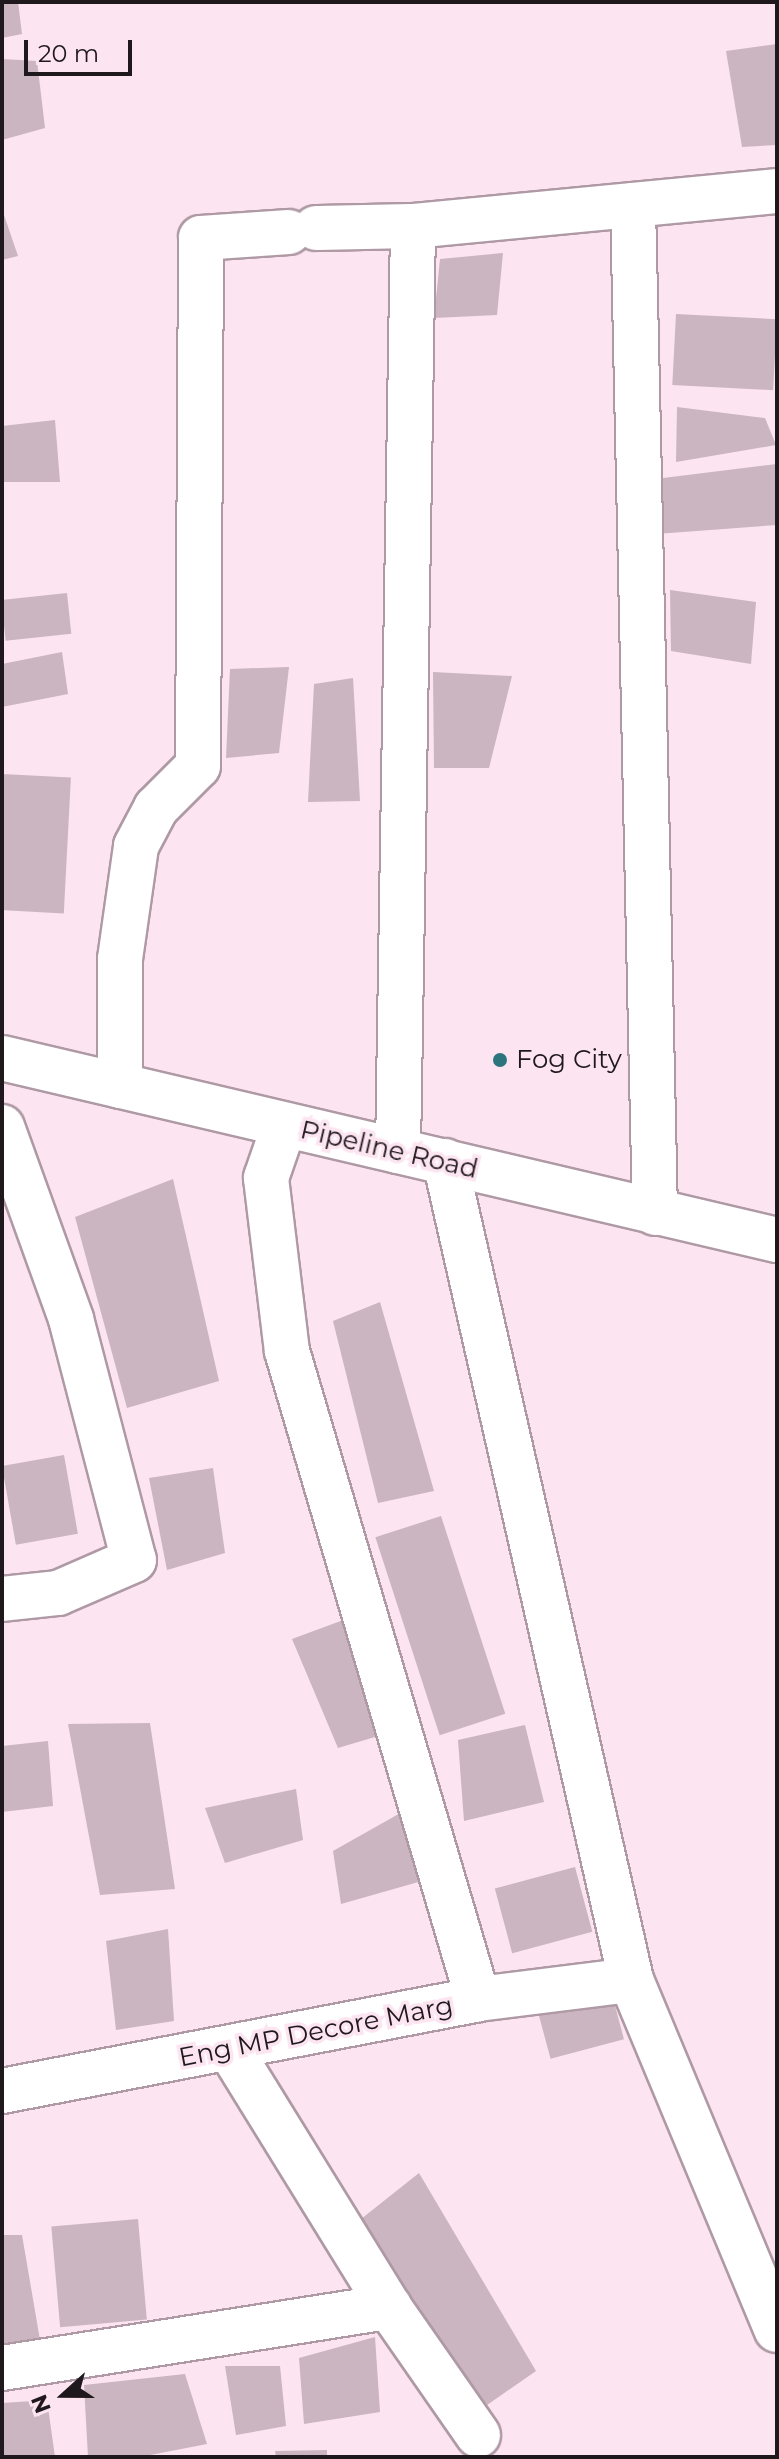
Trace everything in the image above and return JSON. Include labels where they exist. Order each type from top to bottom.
[{"type":"street","points":[[120,1086],[120,959],[136,846],[156,808],[198,766],[201,238],[413,226],[777,191]]},
{"type":"street","points":[[633,205],[655,1213]]},
{"type":"street","points":[[398,1151],[413,226]]},
{"type":"street","name":"Pipeline Road","points":[[2,1058],[777,1240]]},
{"type":"street","points":[[284,1126],[266,1178],[287,1351],[478,1999]]},
{"type":"street","points":[[2,1127],[71,1319],[134,1560],[58,1593],[2,1599]]},
{"type":"street","points":[[445,1161],[631,1980],[777,2330]]},
{"type":"street","name":"Eng MP Decore Marg","points":[[2,2091],[231,2051],[478,1999],[631,1980]]},
{"type":"street","points":[[231,2051],[389,2307],[478,2435]]},
{"type":"street","points":[[2,2368],[389,2307]]},
{"type":"building","points":[[2,2],[18,2],[22,34],[2,38]]},
{"type":"building","points":[[777,44],[777,145],[742,147],[726,51]]},
{"type":"building","points":[[2,59],[37,61],[45,128],[2,140]]},
{"type":"building","points":[[2,209],[18,256],[2,260]]},
{"type":"building","points":[[503,253],[497,315],[434,318],[440,259]]},
{"type":"building","points":[[676,314],[777,319],[773,390],[672,385]]},
{"type":"building","points":[[677,407],[765,418],[776,445],[676,462]]},
{"type":"building","points":[[55,420],[60,482],[2,482],[2,426]]},
{"type":"building","points":[[777,464],[777,525],[656,534],[655,479]]},
{"type":"building","points":[[670,590],[756,602],[751,664],[671,651]]},
{"type":"building","points":[[67,593],[71,634],[6,641],[2,600]]},
{"type":"building","points":[[62,652],[68,694],[2,707],[2,664]]},
{"type":"building","points":[[289,667],[279,753],[226,758],[230,669]]},
{"type":"building","points":[[433,672],[512,676],[489,768],[434,768]]},
{"type":"building","points":[[353,678],[360,801],[308,802],[314,684]]},
{"type":"building","points":[[2,774],[71,778],[64,913],[2,910]]},
{"type":"building","points":[[173,1179],[219,1381],[127,1408],[75,1217]]},
{"type":"building","points":[[380,1302],[434,1491],[378,1503],[333,1321]]},
{"type":"building","points":[[64,1455],[78,1534],[16,1545],[2,1466]]},
{"type":"building","points":[[213,1468],[225,1553],[167,1570],[149,1478]]},
{"type":"building","points":[[441,1516],[505,1714],[440,1735],[375,1537]]},
{"type":"building","points":[[346,1619],[385,1734],[338,1748],[292,1639]]},
{"type":"building","points":[[150,1723],[175,1889],[100,1895],[68,1724]]},
{"type":"building","points":[[525,1725],[544,1802],[464,1821],[458,1740]]},
{"type":"building","points":[[48,1741],[53,1806],[2,1812],[2,1746]]},
{"type":"building","points":[[296,1789],[303,1840],[225,1863],[205,1808]]},
{"type":"building","points":[[411,1807],[436,1877],[341,1904],[333,1851]]},
{"type":"building","points":[[575,1867],[592,1932],[512,1953],[495,1888]]},
{"type":"building","points":[[168,1929],[174,2021],[116,2030],[106,1941]]},
{"type":"building","points":[[610,1987],[624,2039],[551,2059],[537,2007]]},
{"type":"building","points":[[419,2173],[536,2371],[477,2412],[356,2223]]},
{"type":"building","points":[[138,2219],[147,2320],[60,2327],[51,2227]]},
{"type":"building","points":[[2,2235],[22,2235],[40,2340],[2,2346]]},
{"type":"building","points":[[375,2337],[380,2412],[304,2424],[299,2358]]},
{"type":"building","points":[[225,2366],[280,2366],[286,2426],[236,2435]]},
{"type":"building","points":[[185,2374],[207,2444],[140,2457],[88,2457],[84,2385]]},
{"type":"building","points":[[47,2400],[55,2457],[2,2457],[2,2403]]},
{"type":"building","points":[[327,2450],[327,2457],[276,2457],[275,2451]]},
{"type":"place","name":"Fog City","points":[[500,1060]]}]
